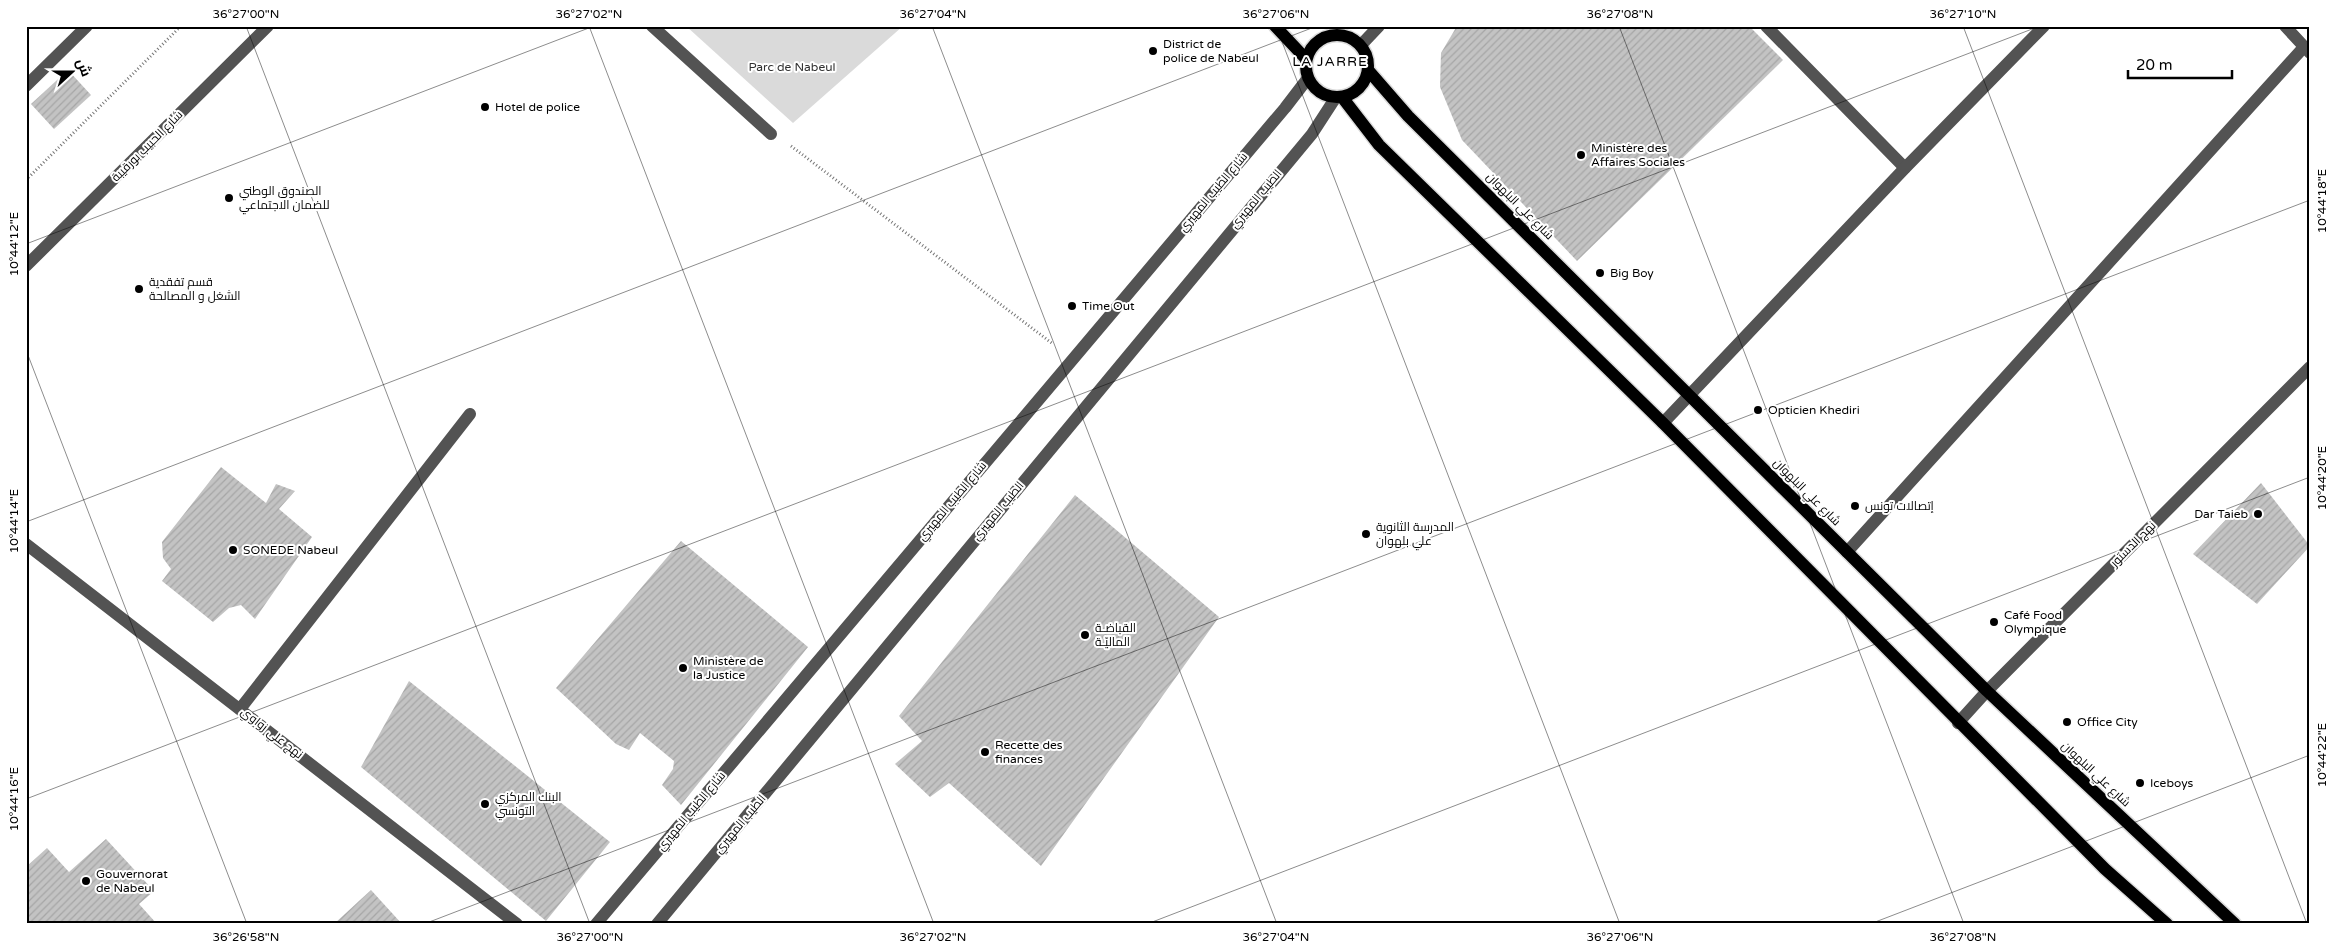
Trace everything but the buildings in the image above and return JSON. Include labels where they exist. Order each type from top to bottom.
[{"type":"main road","points":[[1275,26],[1306,59]]},
{"type":"main road","points":[[1338,30],[1361,45],[1367,57],[1368,70],[1364,82],[1354,92],[1339,97],[1318,92],[1308,78],[1306,59],[1314,45],[1338,30]]},
{"type":"main road","name":"شارع علي البلهوان","points":[[1368,70],[1408,116],[1987,691],[2235,924]]},
{"type":"main road","points":[[1339,97],[1379,145],[1664,424],[1958,723],[2105,869],[2167,924]]},
{"type":"street","points":[[26,86],[87,26]]},
{"type":"street","name":"شارع الحبيب بورقيبة","points":[[26,266],[268,26]]},
{"type":"street","points":[[652,26],[771,134]]},
{"type":"street","points":[[1361,45],[1379,26]]},
{"type":"street","points":[[1766,26],[1905,168]]},
{"type":"street","points":[[1664,424],[1690,394],[1905,168],[2044,26]]},
{"type":"street","points":[[1847,552],[2307,50],[2285,26]]},
{"type":"street","name":"شارع الطيب المهيري","points":[[596,924],[1285,108],[1308,78]]},
{"type":"street","name":"الطيب المهيري","points":[[661,922],[1312,134],[1339,97]]},
{"type":"street","name":"نهج الدستور","points":[[1958,723],[1987,691],[2310,367]]},
{"type":"street","points":[[240,708],[470,414]]},
{"type":"street","name":"نهج علي زواوي","points":[[26,544],[517,924]]},
{"type":"path","points":[[26,180],[181,26]]},
{"type":"path","points":[[771,134],[794,148],[1072,359]]},
{"type":"green space","name":"Parc de Nabeul","points":[[686,26],[903,26],[793,123]]},
{"type":"place","name":"District de police de Nabeul","points":[[1153,51]]},
{"type":"place","name":"Hotel de police","points":[[485,107]]},
{"type":"place","name":"Ministère des Affaires Sociales","points":[[1581,155]]},
{"type":"place","name":"الصندوق الوطني للضمان الاجتماعي","points":[[229,198]]},
{"type":"place","name":"Big Boy","points":[[1600,273]]},
{"type":"place","name":"قسم تفقدية الشغل و المصالحة","points":[[139,289]]},
{"type":"place","name":"Time Out","points":[[1072,306]]},
{"type":"place","name":"Opticien Khediri","points":[[1758,410]]},
{"type":"place","name":"إتصالات تونس","points":[[1855,506]]},
{"type":"place","name":"Dar Taieb","points":[[2258,514]]},
{"type":"place","name":"المدرسة الثانوية علي بلهوان","points":[[1366,534]]},
{"type":"place","name":"SONEDE Nabeul","points":[[233,550]]},
{"type":"place","name":"Café Food Olympique","points":[[1994,622]]},
{"type":"place","name":"القباضـة الماليّـة","points":[[1085,635]]},
{"type":"place","name":"Ministère de la Justice","points":[[683,668]]},
{"type":"place","name":"Office City","points":[[2067,722]]},
{"type":"place","name":"Recette des finances","points":[[985,752]]},
{"type":"place","name":"Iceboys","points":[[2140,783]]},
{"type":"place","name":"البنك المركزي التونسي","points":[[485,804]]},
{"type":"place","name":"Gouvernorat de Nabeul","points":[[86,881]]},
{"type":"district","name":"LA JARRE","points":[[1330,61]]}]
